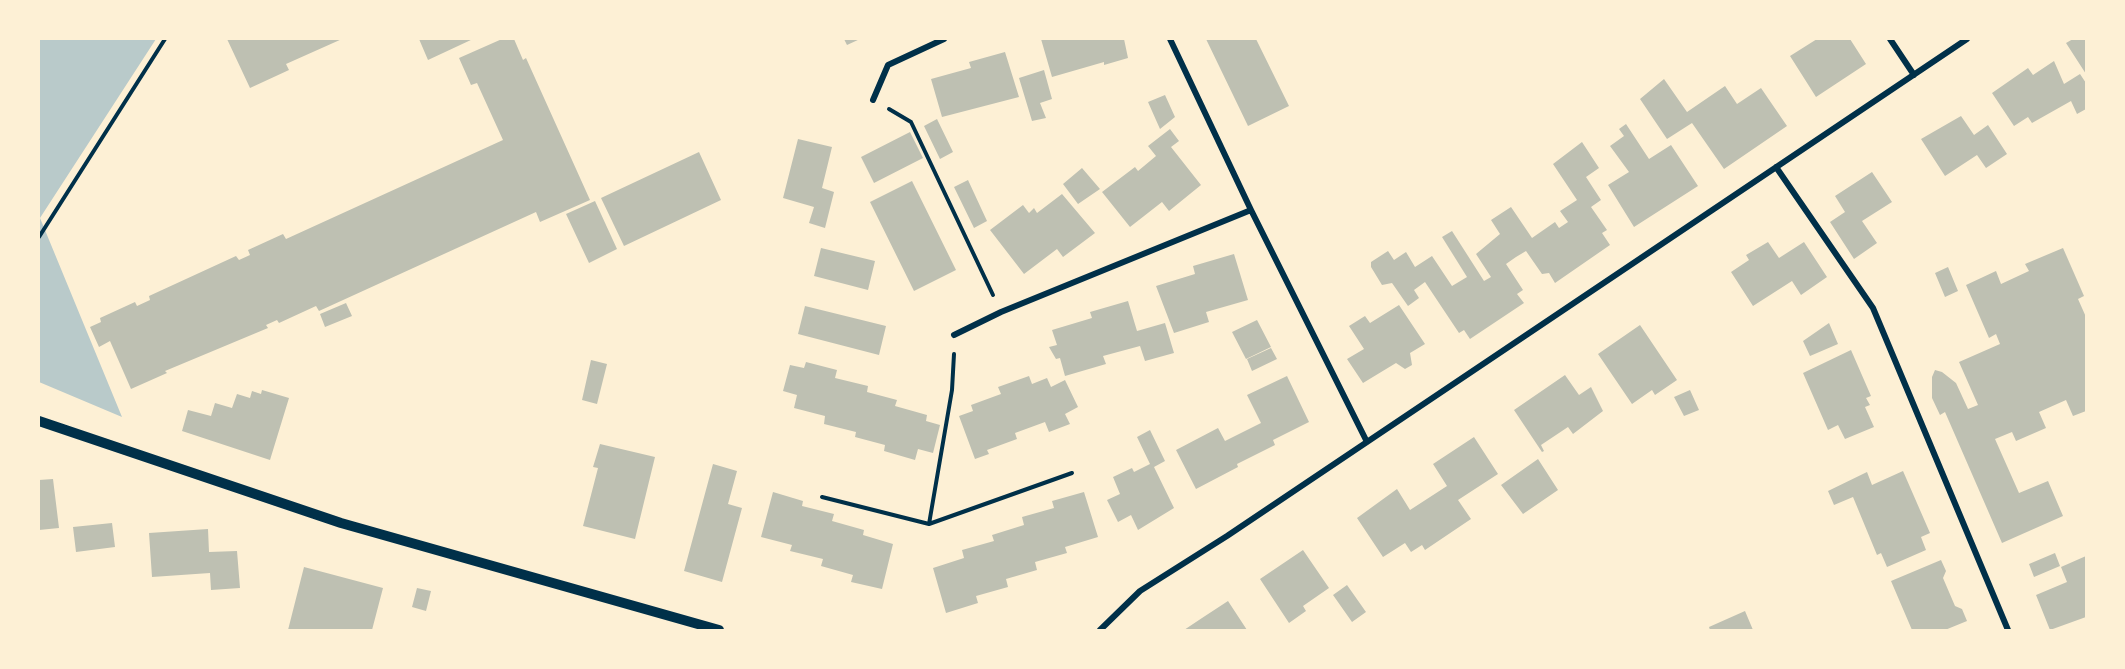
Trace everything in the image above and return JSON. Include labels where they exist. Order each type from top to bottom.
[{"type":"street","points":[[873,100],[888,65],[944,39]]},
{"type":"street","points":[[1170,39],[1251,210],[1367,442]]},
{"type":"street","points":[[1890,39],[1914,75]]},
{"type":"street","points":[[1100,630],[1140,591],[1367,442],[1967,39]]},
{"type":"street","points":[[1776,167],[1873,308],[2008,630]]},
{"type":"street","points":[[954,335],[1001,312],[1251,210]]},
{"type":"street","points":[[39,422],[341,523],[719,630]]},
{"type":"path","points":[[39,237],[165,39]]},
{"type":"path","points":[[873,100],[911,122],[1001,312]]},
{"type":"path","points":[[928,524],[952,390],[954,335]]},
{"type":"path","points":[[822,497],[928,524],[1072,473]]},
{"type":"shaded area","points":[[39,39],[156,39],[40,218],[122,417],[39,382]]},
{"type":"building","points":[[227,39],[342,39],[286,64],[289,70],[250,88]]},
{"type":"building","points":[[419,39],[473,39],[428,60]]},
{"type":"building","points":[[502,39],[514,39],[523,60],[526,58],[590,200],[540,222],[536,212],[319,311],[316,306],[279,323],[277,320],[266,325],[268,328],[165,371],[167,373],[131,389],[110,341],[99,347],[90,327],[101,322],[100,318],[135,302],[137,306],[150,300],[149,296],[236,256],[239,260],[250,255],[248,250],[283,234],[286,239],[503,140],[477,83],[471,85],[459,58]]},
{"type":"building","points":[[844,39],[860,39],[847,45]]},
{"type":"building","points":[[1041,39],[1124,39],[1128,58],[1104,65],[1104,62],[1052,77]]},
{"type":"building","points":[[1206,39],[1256,39],[1289,106],[1248,126]]},
{"type":"building","points":[[1817,39],[1850,39],[1866,64],[1816,97],[1790,56]]},
{"type":"building","points":[[2073,39],[2086,39],[2086,74],[2066,43]]},
{"type":"building","points":[[1005,52],[1019,97],[942,117],[931,79],[971,68],[969,62]]},
{"type":"building","points":[[2054,61],[2064,84],[2080,74],[2086,83],[2086,109],[2077,114],[2071,101],[2032,123],[2028,117],[2014,126],[1992,93],[2028,68],[2033,75]]},
{"type":"building","points":[[1044,70],[1052,99],[1040,103],[1046,118],[1032,121],[1019,78]]},
{"type":"building","points":[[1664,79],[1687,112],[1725,86],[1737,104],[1761,88],[1787,126],[1724,169],[1692,123],[1667,139],[1640,99]]},
{"type":"building","points":[[1165,95],[1175,117],[1160,129],[1148,102]]},
{"type":"building","points":[[1961,116],[1974,135],[1988,125],[2007,154],[1986,168],[1977,155],[1945,176],[1921,139]]},
{"type":"building","points":[[937,119],[953,152],[940,159],[924,126]]},
{"type":"building","points":[[1626,124],[1649,159],[1671,145],[1698,186],[1634,227],[1608,185],[1629,172],[1610,146],[1624,136],[1619,129]]},
{"type":"building","points":[[1170,129],[1179,141],[1171,147],[1201,185],[1169,211],[1162,202],[1130,227],[1102,192],[1135,167],[1138,171],[1156,156],[1148,146]]},
{"type":"building","points":[[910,132],[923,158],[874,183],[861,157]]},
{"type":"building","points":[[798,139],[832,147],[822,188],[834,192],[825,228],[809,223],[814,207],[783,198]]},
{"type":"building","points":[[1582,142],[1599,168],[1586,177],[1601,200],[1591,207],[1607,230],[1602,233],[1610,245],[1555,283],[1549,273],[1542,274],[1526,251],[1516,257],[1506,264],[1523,290],[1517,294],[1524,303],[1470,339],[1464,330],[1459,333],[1425,282],[1414,290],[1419,298],[1408,306],[1392,283],[1382,285],[1371,267],[1371,262],[1388,251],[1394,260],[1406,252],[1415,267],[1432,256],[1452,286],[1467,277],[1442,237],[1452,231],[1484,281],[1491,277],[1476,254],[1500,234],[1491,220],[1511,207],[1532,238],[1555,222],[1559,228],[1568,222],[1560,211],[1577,200],[1553,164]]},
{"type":"building","points":[[699,152],[721,200],[624,246],[601,198]]},
{"type":"building","points":[[1082,168],[1100,189],[1078,204],[1063,184]]},
{"type":"building","points":[[1872,172],[1892,202],[1862,221],[1877,243],[1854,259],[1830,222],[1845,212],[1835,196]]},
{"type":"building","points":[[968,180],[987,221],[974,228],[954,187]]},
{"type":"building","points":[[912,181],[956,270],[914,291],[870,202]]},
{"type":"building","points":[[1062,194],[1095,233],[1063,257],[1057,249],[1024,274],[990,230],[1023,205],[1029,213],[1034,208],[1037,213]]},
{"type":"building","points":[[595,201],[617,249],[589,263],[566,214]]},
{"type":"building","points":[[1768,242],[1779,258],[1804,242],[1827,277],[1801,295],[1792,281],[1753,306],[1731,272],[1749,260],[1746,255]]},
{"type":"building","points":[[821,248],[875,261],[868,290],[814,276]]},
{"type":"building","points":[[2063,248],[2084,296],[2078,299],[2086,317],[2086,411],[2073,416],[2066,400],[2039,412],[2046,428],[2016,441],[2012,432],[1995,439],[2019,493],[2048,481],[2063,516],[2002,543],[1945,412],[1940,415],[1932,398],[1932,377],[1935,370],[1942,372],[1956,383],[1968,409],[1978,405],[1959,362],[2000,344],[1996,334],[1989,338],[1966,285],[1996,271],[2001,284],[2029,271],[2025,264]]},
{"type":"building","points":[[1234,254],[1248,300],[1206,312],[1209,322],[1174,333],[1156,286],[1195,274],[1193,266]]},
{"type":"building","points":[[1948,267],[1958,291],[1945,297],[1935,273]]},
{"type":"building","points":[[1128,301],[1137,331],[1165,323],[1174,353],[1145,361],[1140,346],[1103,356],[1106,364],[1065,376],[1060,358],[1056,359],[1049,347],[1057,345],[1052,330],[1092,318],[1090,312]]},
{"type":"building","points":[[346,303],[352,316],[325,327],[320,314]]},
{"type":"building","points":[[1399,305],[1425,344],[1410,353],[1412,365],[1405,369],[1396,363],[1363,383],[1347,359],[1364,349],[1349,326],[1365,316],[1370,323]]},
{"type":"building","points":[[805,306],[886,326],[879,355],[798,334]]},
{"type":"building","points":[[1257,320],[1271,347],[1246,359],[1232,332]]},
{"type":"building","points":[[1829,323],[1838,344],[1810,356],[1803,341]]},
{"type":"building","points":[[1640,325],[1677,380],[1655,395],[1652,390],[1632,404],[1598,354]]},
{"type":"building","points":[[1271,348],[1277,359],[1252,371],[1247,359]]},
{"type":"building","points":[[1851,350],[1871,396],[1866,398],[1870,405],[1865,407],[1874,427],[1845,439],[1838,425],[1828,430],[1803,373]]},
{"type":"building","points":[[591,360],[607,364],[597,404],[582,400]]},
{"type":"building","points":[[806,362],[837,370],[835,378],[868,386],[867,392],[897,400],[895,406],[927,415],[926,421],[940,425],[933,453],[918,449],[915,460],[884,451],[885,445],[855,437],[856,432],[824,424],[825,416],[794,408],[797,395],[783,391],[790,365],[804,368]]},
{"type":"building","points":[[1565,375],[1579,395],[1591,387],[1603,411],[1573,434],[1568,427],[1541,445],[1544,451],[1542,452],[1514,410]]},
{"type":"building","points":[[1029,376],[1032,384],[1047,378],[1051,387],[1065,380],[1078,407],[1065,414],[1070,424],[1049,432],[1045,422],[1015,433],[1017,439],[987,450],[989,454],[975,459],[959,416],[973,411],[971,405],[1001,394],[998,387]]},
{"type":"building","points":[[1287,376],[1309,422],[1273,440],[1275,445],[1237,464],[1238,467],[1196,489],[1176,450],[1218,428],[1225,441],[1261,423],[1247,395]]},
{"type":"building","points":[[262,390],[289,398],[270,460],[182,431],[188,410],[211,416],[215,403],[232,408],[237,394],[250,398],[252,391],[261,394]]},
{"type":"building","points":[[1690,390],[1699,410],[1684,416],[1674,397]]},
{"type":"building","points":[[1150,430],[1165,461],[1154,467],[1174,508],[1138,530],[1131,515],[1118,522],[1107,500],[1120,494],[1113,477],[1132,468],[1134,472],[1150,464],[1137,437]]},
{"type":"building","points":[[1474,437],[1498,474],[1458,500],[1471,519],[1425,550],[1422,545],[1411,552],[1405,543],[1383,557],[1357,518],[1397,489],[1410,510],[1447,486],[1433,464]]},
{"type":"building","points":[[600,444],[655,457],[635,539],[583,526],[598,468],[593,467]]},
{"type":"building","points":[[1538,459],[1558,490],[1523,514],[1501,485]]},
{"type":"building","points":[[713,464],[737,471],[728,504],[742,508],[722,582],[684,571]]},
{"type":"building","points":[[1903,471],[1930,533],[1921,537],[1926,550],[1887,567],[1881,553],[1877,555],[1853,497],[1834,505],[1828,491],[1867,472],[1872,485]]},
{"type":"building","points":[[53,479],[59,528],[39,530],[39,480]]},
{"type":"building","points":[[773,492],[803,501],[802,506],[834,514],[832,521],[864,530],[863,535],[893,544],[882,589],[851,582],[853,575],[821,566],[823,559],[790,551],[792,545],[761,537]]},
{"type":"building","points":[[1084,492],[1098,537],[1065,547],[1067,553],[1035,562],[1037,570],[1006,579],[1008,587],[976,596],[978,603],[946,613],[933,568],[964,558],[962,550],[994,541],[992,535],[1024,525],[1022,517],[1054,508],[1052,501]]},
{"type":"building","points":[[112,523],[115,547],[76,552],[73,527]]},
{"type":"building","points":[[208,529],[209,552],[237,551],[240,588],[211,590],[210,573],[152,577],[149,533]]},
{"type":"building","points":[[1303,550],[1329,588],[1303,606],[1306,611],[1289,623],[1260,579]]},
{"type":"building","points":[[2055,553],[2060,566],[2034,577],[2029,564]]},
{"type":"building","points":[[2086,556],[2086,617],[2050,630],[2036,595],[2067,582],[2061,567]]},
{"type":"building","points":[[1941,560],[1946,571],[1943,578],[1955,606],[1962,609],[1967,621],[1945,630],[1912,630],[1891,581]]},
{"type":"building","points":[[304,567],[383,588],[372,630],[288,630]]},
{"type":"building","points":[[1347,585],[1366,612],[1352,622],[1333,595]]},
{"type":"building","points":[[417,588],[431,591],[426,611],[412,607]]},
{"type":"building","points":[[1228,601],[1247,630],[1184,630],[1202,618]]},
{"type":"building","points":[[1745,611],[1753,630],[1710,630],[1709,627]]}]
